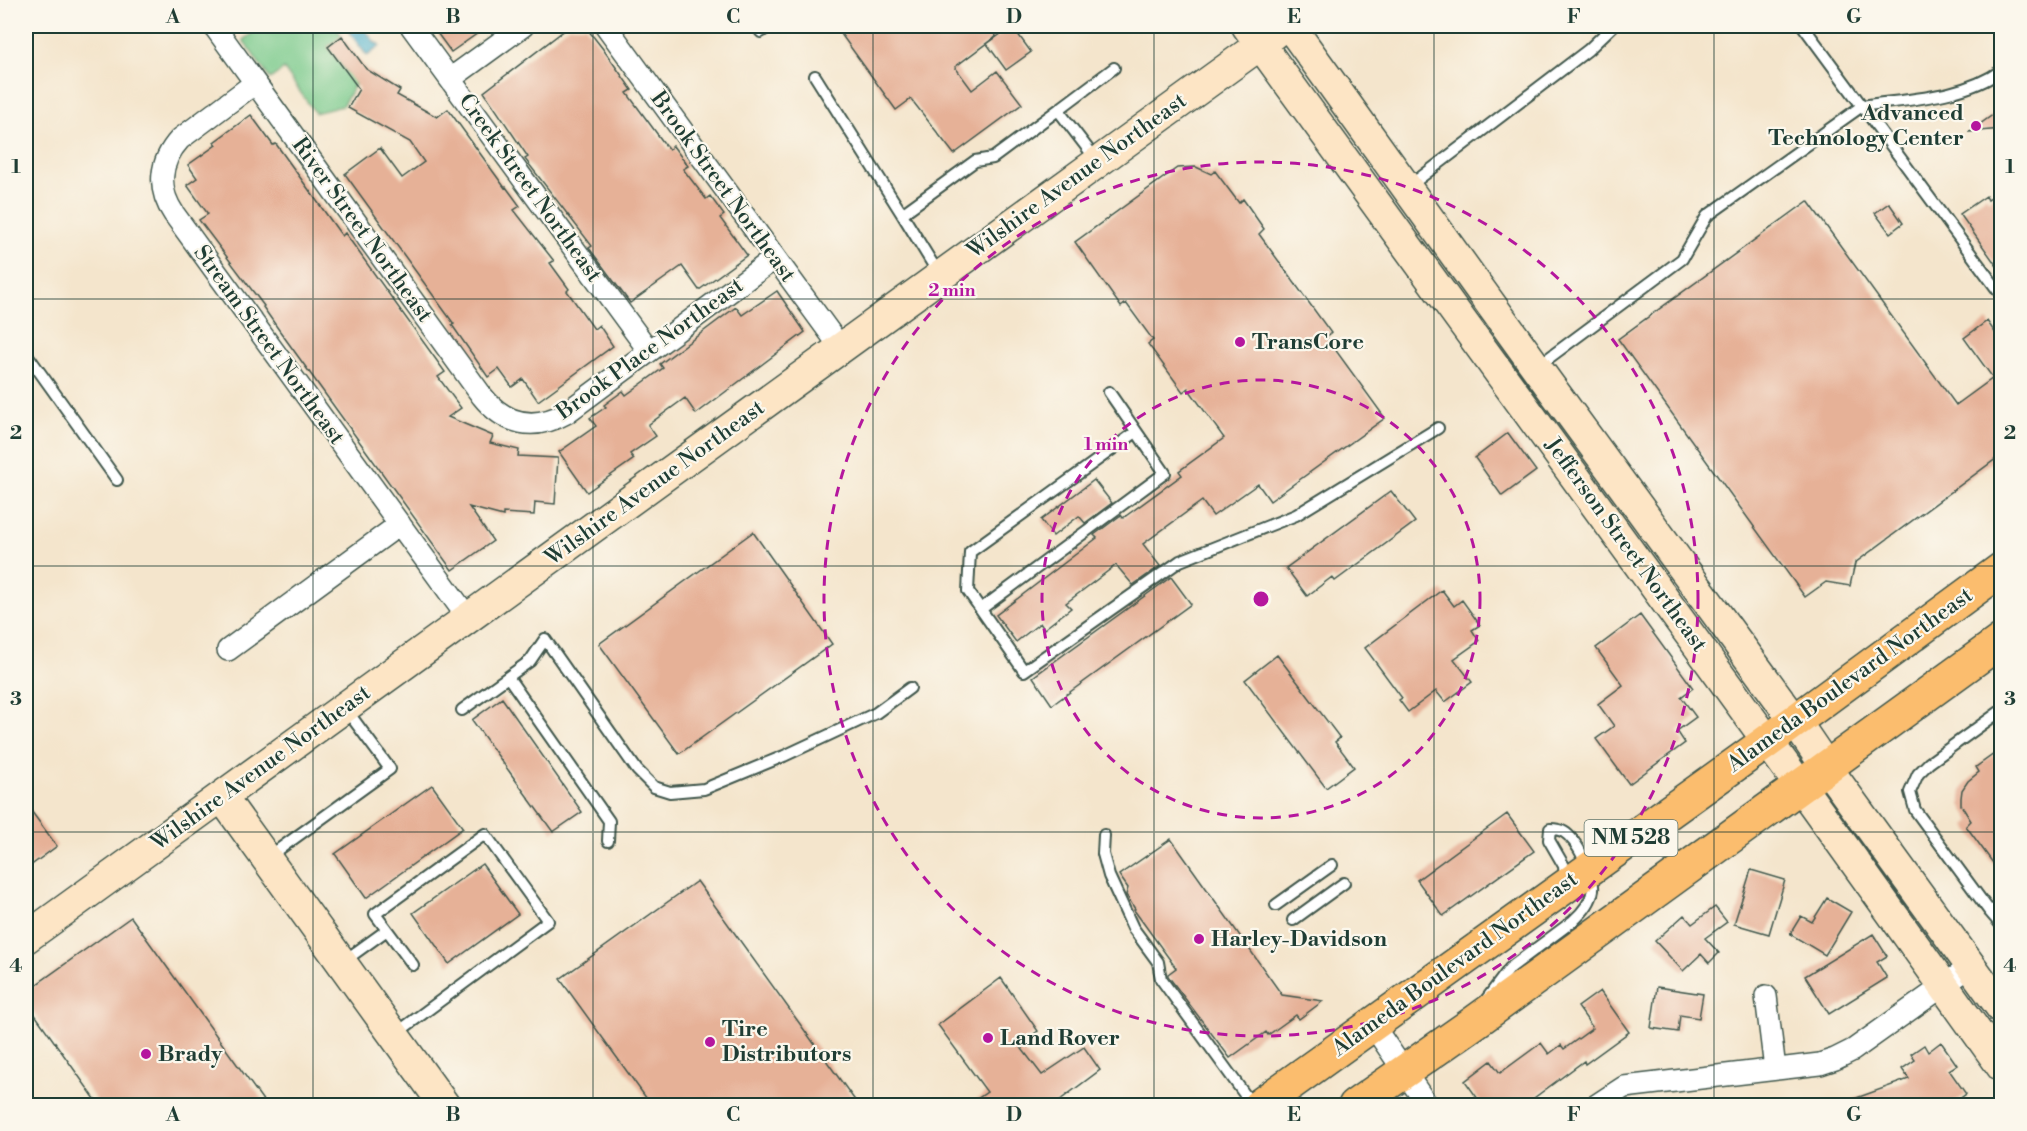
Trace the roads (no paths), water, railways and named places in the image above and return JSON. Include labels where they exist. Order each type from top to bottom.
[{"type":"main road","name":"Alameda Boulevard Northeast","points":[[1259,1106],[1768,741],[2001,569]]},
{"type":"main road","name":"NM 528","points":[[1355,1106],[1801,787],[2001,640]]},
{"type":"street","name":"River Street Northeast","points":[[214,26],[489,405],[498,413],[519,422]]},
{"type":"street","name":"Creek Street Northeast","points":[[411,26],[649,351]]},
{"type":"street","points":[[450,79],[523,26]]},
{"type":"street","name":"Brook Street Northeast","points":[[606,26],[841,348]]},
{"type":"street","name":"Jefferson Street Northeast","points":[[1290,26],[1536,368],[1795,721],[2001,1009]]},
{"type":"street","name":"Jefferson Street Northeast","points":[[1264,32],[2001,1067]]},
{"type":"street","name":"Wilshire Avenue Northeast","points":[[26,938],[1098,162],[1264,32]]},
{"type":"street","name":"Stream Street Northeast","points":[[255,82],[172,147],[167,156],[162,177],[164,196],[174,214],[468,618]]},
{"type":"street","name":"Brook Place Northeast","points":[[519,422],[543,423],[555,419],[775,258]]},
{"type":"street","points":[[228,650],[400,524]]},
{"type":"street","points":[[222,797],[445,1106]]},
{"type":"street","points":[[1595,1106],[1624,1087],[1820,1064],[1844,1056],[1971,966]]},
{"type":"street","points":[[1766,996],[1775,1069]]},
{"type":"street","points":[[1372,1024],[1428,1106]]},
{"type":"lane","points":[[756,26],[761,32],[770,26]]},
{"type":"lane","points":[[1407,188],[1588,50],[1613,26]]},
{"type":"lane","points":[[1803,26],[2001,296]]},
{"type":"lane","points":[[902,213],[975,161],[993,158],[1114,68]]},
{"type":"lane","points":[[1536,368],[1682,259],[1707,216],[1862,106],[1966,89],[1988,80],[2001,70]]},
{"type":"lane","points":[[815,76],[940,276]]},
{"type":"lane","points":[[1058,110],[1098,162]]},
{"type":"lane","points":[[26,353],[117,480]]},
{"type":"lane","points":[[981,609],[1165,473],[1108,392]]},
{"type":"lane","points":[[1136,432],[970,552],[968,591],[1024,671],[1180,561],[1296,515],[1438,428]]},
{"type":"lane","points":[[462,710],[530,661],[545,639],[637,770],[654,787],[670,792],[704,789],[784,756],[876,713],[910,688]]},
{"type":"lane","points":[[508,677],[609,821],[608,842]]},
{"type":"lane","points":[[267,858],[390,770],[345,708]]},
{"type":"lane","points":[[2001,710],[1929,763],[1918,774],[1910,792],[1915,810],[1924,824],[2001,926]]},
{"type":"lane","points":[[394,1035],[548,921],[485,834],[375,914],[413,965]]},
{"type":"lane","points":[[1104,835],[1103,854],[1109,876],[1133,928],[1158,962],[1161,979],[1253,1106]]},
{"type":"lane","points":[[1276,905],[1332,865]]},
{"type":"lane","points":[[1475,1022],[1496,985],[1510,968],[1573,921],[1585,908],[1593,892],[1593,883],[1576,877]]},
{"type":"lane","points":[[1293,920],[1344,883]]},
{"type":"lane","points":[[1990,912],[2001,904]]},
{"type":"lane","points":[[342,962],[387,930]]},
{"type":"water","points":[[345,26],[362,26],[380,46],[367,56]]},
{"type":"place","name":"Advanced Technology Center","points":[[1976,126]]},
{"type":"place","name":"TransCore","points":[[1240,342]]},
{"type":"place","name":"Harley-Davidson","points":[[1199,939]]},
{"type":"place","name":"Land Rover","points":[[988,1038]]},
{"type":"place","name":"Tire Distributors","points":[[710,1042]]},
{"type":"place","name":"Brady","points":[[146,1054]]}]
